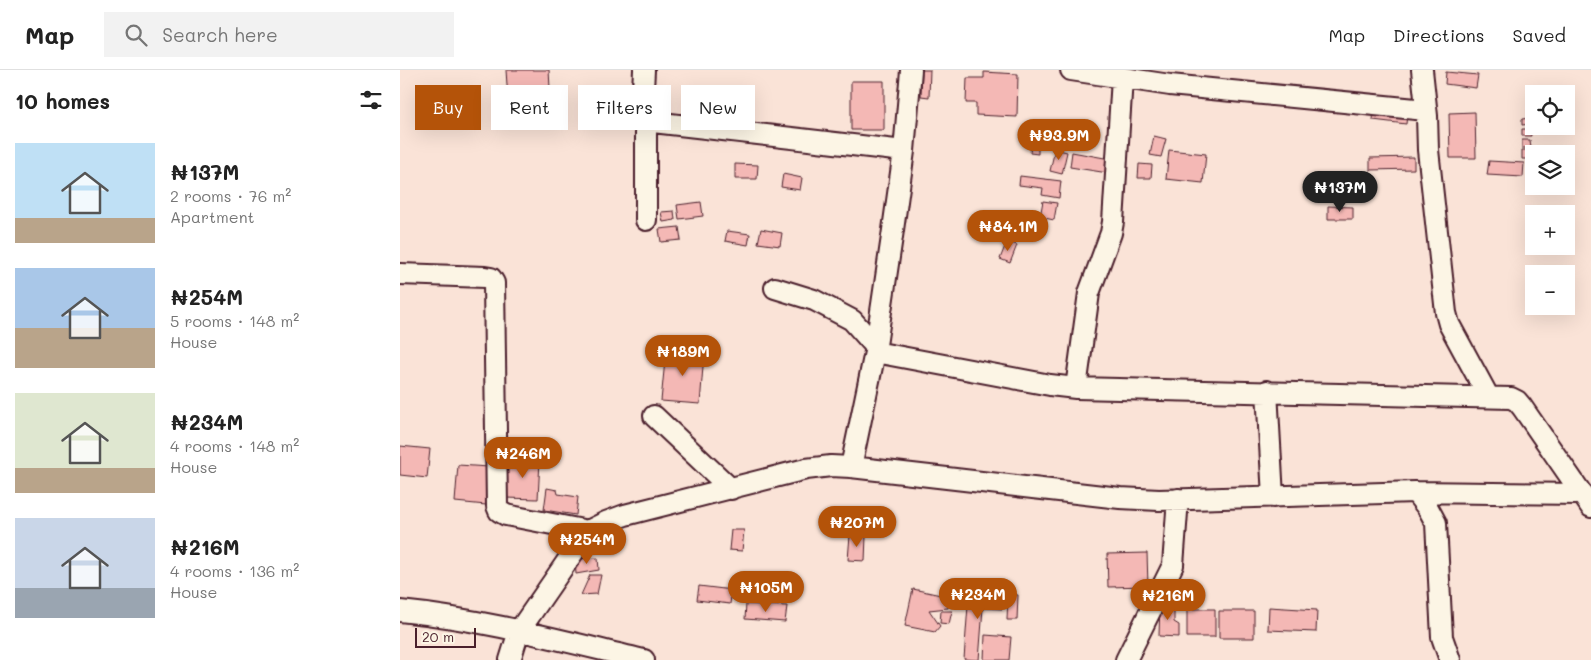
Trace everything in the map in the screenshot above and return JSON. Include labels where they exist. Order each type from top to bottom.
[{"type":"street","points":[[643,85],[644,70]]},
{"type":"street","points":[[852,467],[875,349],[904,151],[911,70]]},
{"type":"street","points":[[1071,70],[1122,78],[1171,77],[1426,110]]},
{"type":"street","points":[[1422,70],[1427,116],[1428,150],[1446,313],[1449,324],[1488,396]]},
{"type":"street","points":[[1076,388],[1088,293],[1111,233],[1113,222],[1122,78]]},
{"type":"street","points":[[671,124],[904,151]]},
{"type":"street","points":[[646,130],[646,220]]},
{"type":"street","points":[[400,274],[491,278],[494,283],[497,506],[499,511],[506,515],[588,531]]},
{"type":"street","points":[[775,288],[814,300],[852,320],[875,349],[1050,385],[1076,388],[1511,398],[1517,401],[1586,501]]},
{"type":"street","points":[[1267,391],[1273,497]]},
{"type":"street","points":[[654,416],[731,489]]},
{"type":"street","points":[[510,660],[519,631],[588,531],[625,515],[806,469],[831,466],[852,467],[1120,498],[1178,499],[1415,492],[1586,501]]},
{"type":"street","points":[[1415,492],[1436,523],[1442,637],[1450,660]]},
{"type":"street","points":[[1126,660],[1173,566],[1178,499]]},
{"type":"street","points":[[400,611],[519,631],[644,660]]},
{"type":"building","points":[[506,70],[549,70],[550,85],[507,85]]},
{"type":"building","points":[[922,70],[930,70],[929,97],[921,96]]},
{"type":"building","points":[[984,72],[1018,74],[1017,117],[976,115],[976,103],[966,103],[967,78],[984,78]]},
{"type":"building","points":[[1446,72],[1478,75],[1476,88],[1445,84]]},
{"type":"building","points":[[851,81],[884,81],[884,130],[851,130]]},
{"type":"building","points":[[1374,110],[1407,114],[1406,124],[1373,120]]},
{"type":"building","points":[[1475,112],[1476,158],[1450,158],[1449,113]]},
{"type":"building","points":[[1522,119],[1525,119],[1525,125],[1522,125]]},
{"type":"building","points":[[1522,129],[1525,129],[1525,135],[1531,136],[1522,136]]},
{"type":"building","points":[[1154,136],[1166,139],[1161,157],[1150,155]]},
{"type":"building","points":[[1522,140],[1530,140],[1531,145],[1525,145],[1525,148],[1522,148]]},
{"type":"building","points":[[1031,145],[1038,145],[1038,154],[1030,153]]},
{"type":"building","points":[[1055,149],[1067,152],[1062,174],[1050,171]]},
{"type":"building","points":[[1169,150],[1206,154],[1203,183],[1166,179]]},
{"type":"building","points":[[1522,150],[1525,150],[1525,159],[1522,159]]},
{"type":"building","points":[[1072,152],[1110,159],[1108,173],[1070,167]]},
{"type":"building","points":[[1414,157],[1414,169],[1370,170],[1370,158]]},
{"type":"building","points":[[1489,161],[1524,163],[1523,177],[1487,175]]},
{"type":"building","points":[[735,164],[758,165],[757,179],[735,179]]},
{"type":"building","points":[[1139,164],[1152,165],[1151,178],[1138,178]]},
{"type":"building","points":[[783,174],[802,178],[800,190],[781,187]]},
{"type":"building","points":[[1020,176],[1061,181],[1059,198],[1042,195],[1043,188],[1019,185]]},
{"type":"building","points":[[1043,201],[1057,203],[1054,220],[1040,217]]},
{"type":"building","points":[[701,202],[703,216],[679,219],[677,205]]},
{"type":"building","points":[[1328,206],[1353,207],[1353,219],[1328,219]]},
{"type":"building","points":[[674,211],[675,220],[663,222],[661,212]]},
{"type":"building","points":[[679,227],[681,240],[661,242],[659,229]]},
{"type":"building","points":[[761,229],[782,233],[780,246],[758,243]]},
{"type":"building","points":[[727,231],[750,234],[748,245],[725,241]]},
{"type":"building","points":[[1007,241],[1017,245],[1010,263],[1000,259]]},
{"type":"building","points":[[666,350],[704,354],[700,404],[661,401]]},
{"type":"building","points":[[400,446],[430,449],[427,478],[400,475]]},
{"type":"building","points":[[507,459],[540,460],[538,499],[506,498]]},
{"type":"building","points":[[458,465],[489,467],[486,505],[455,502]]},
{"type":"building","points":[[547,488],[557,490],[558,494],[578,497],[576,515],[544,510]]},
{"type":"building","points":[[883,510],[883,522],[854,523],[854,511]]},
{"type":"building","points":[[731,530],[744,530],[742,551],[729,550]]},
{"type":"building","points":[[850,535],[866,536],[865,561],[848,560]]},
{"type":"building","points":[[1147,553],[1148,586],[1108,587],[1107,554]]},
{"type":"building","points":[[598,558],[599,570],[576,574],[575,559]]},
{"type":"building","points":[[590,575],[601,575],[597,594],[581,595]]},
{"type":"building","points":[[699,586],[732,590],[730,604],[697,600]]},
{"type":"building","points":[[913,589],[950,597],[948,608],[929,610],[940,626],[935,632],[905,626]]},
{"type":"building","points":[[969,592],[1003,594],[1002,609],[983,608],[979,660],[964,659]]},
{"type":"building","points":[[1008,594],[1018,595],[1017,620],[1007,620]]},
{"type":"building","points":[[1160,603],[1174,604],[1174,622],[1179,625],[1179,637],[1159,636]]},
{"type":"building","points":[[746,604],[787,606],[785,622],[745,619]]},
{"type":"building","points":[[1269,607],[1317,610],[1316,632],[1268,630]]},
{"type":"building","points":[[1187,609],[1215,609],[1215,637],[1187,637]]},
{"type":"building","points":[[941,611],[952,611],[949,624],[940,623]]},
{"type":"building","points":[[1219,611],[1254,611],[1254,638],[1219,638]]},
{"type":"building","points":[[985,635],[1011,637],[1009,660],[984,660]]}]
